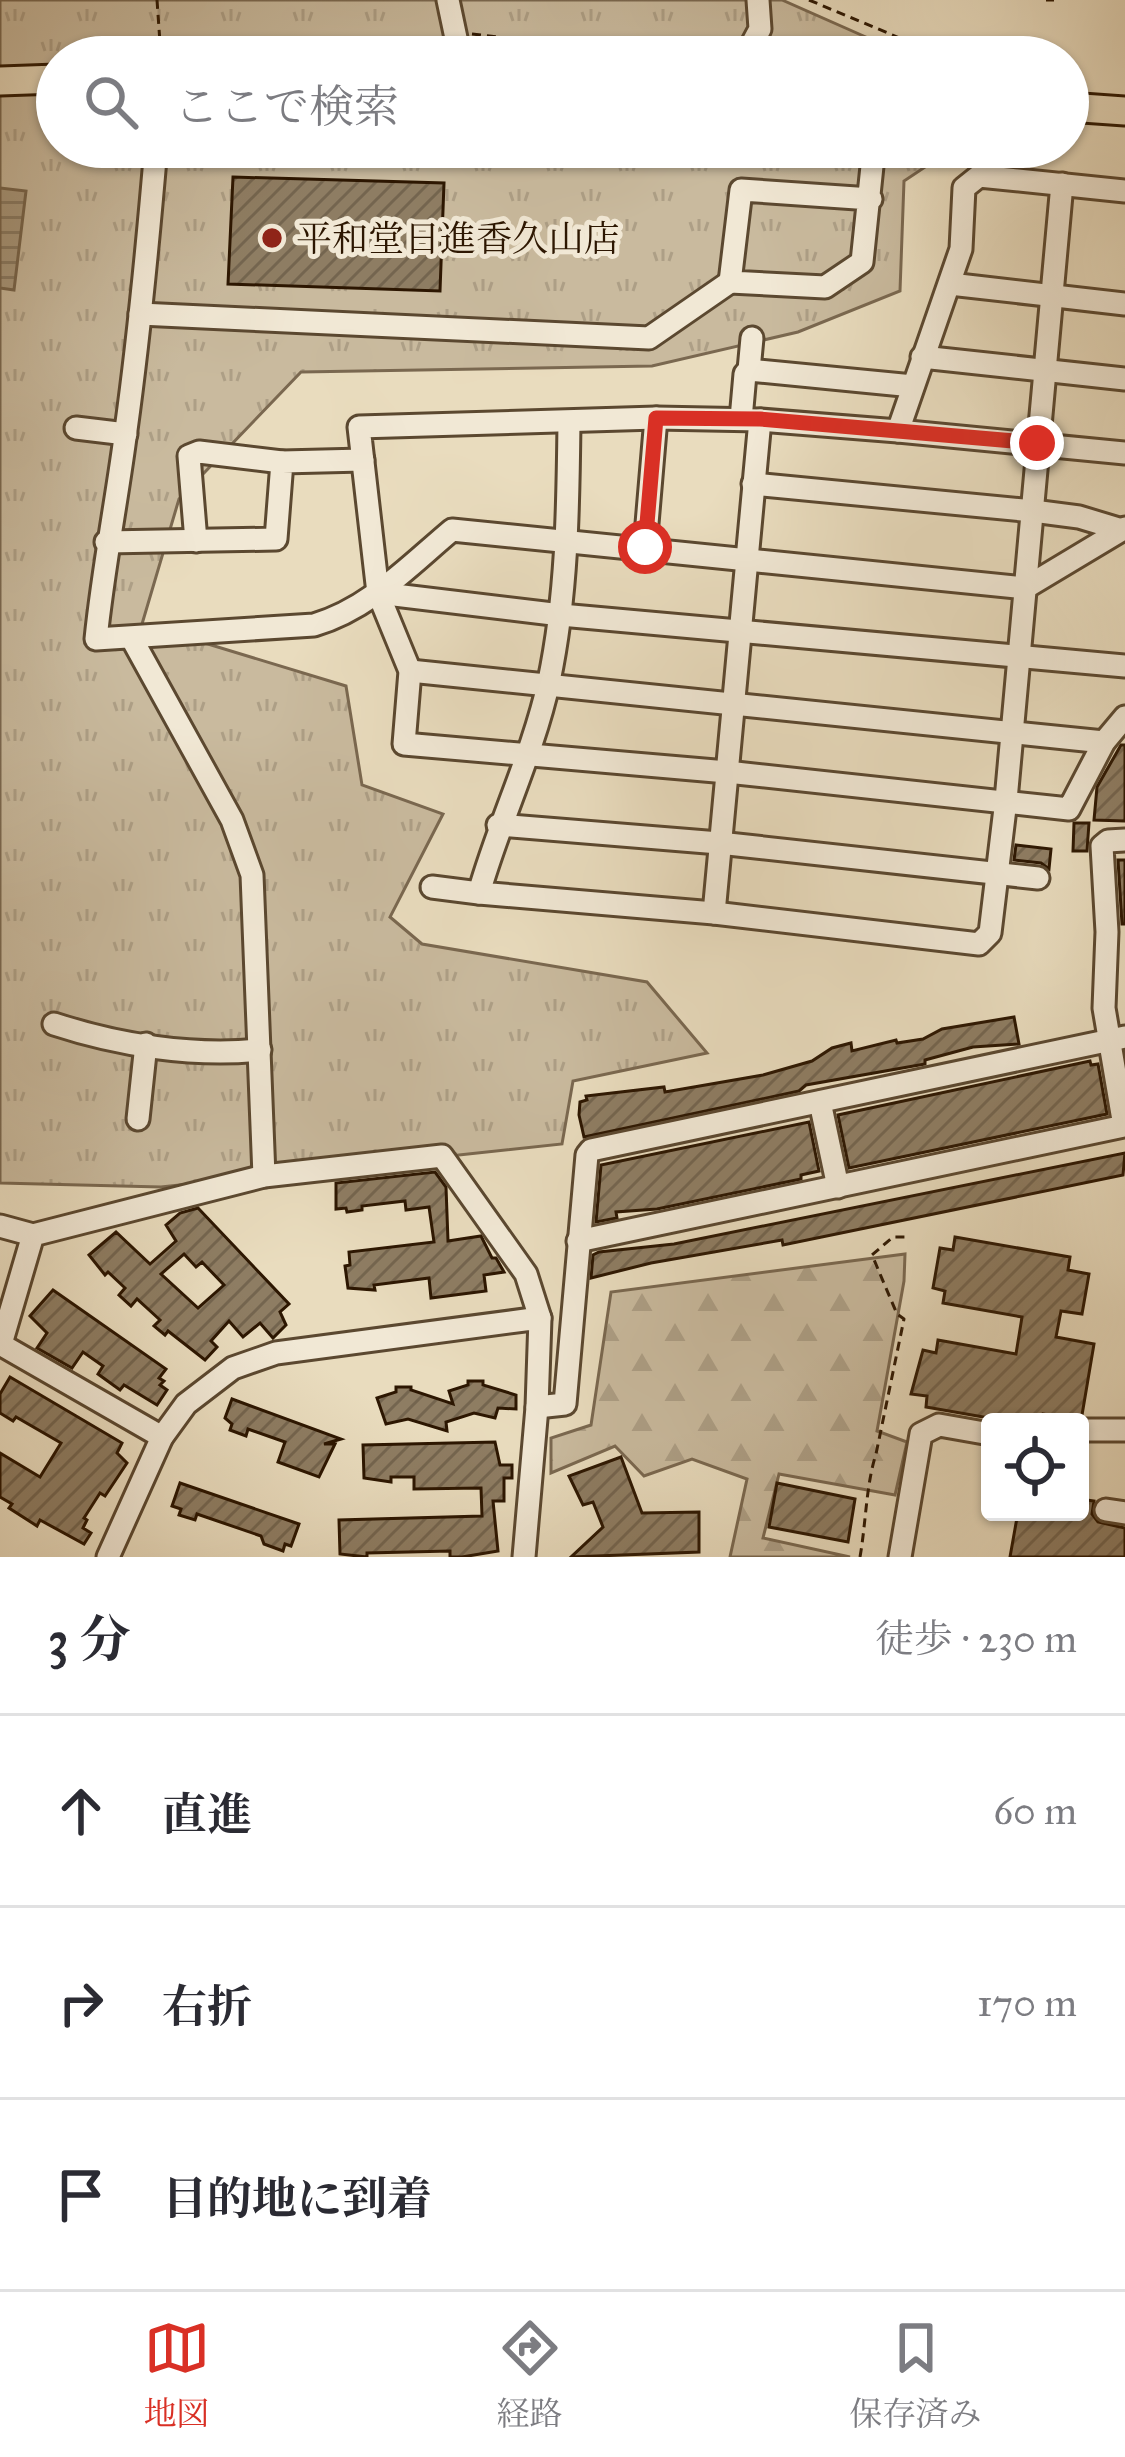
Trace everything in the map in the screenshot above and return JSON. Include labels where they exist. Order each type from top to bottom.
[{"type":"main road","points":[[0,81],[36,80]]},
{"type":"main road","points":[[1089,108],[1125,111]]},
{"type":"street","points":[[448,0],[456,36]]},
{"type":"street","points":[[756,36],[758,0]]},
{"type":"street","points":[[155,168],[126,434],[106,542],[96,639],[314,625],[338,618],[378,593],[452,530],[1025,587],[1124,529]]},
{"type":"street","points":[[140,314],[649,338],[730,282],[825,287],[862,262],[873,168]]},
{"type":"street","points":[[898,431],[961,249],[964,188],[979,176],[1125,190]]},
{"type":"street","points":[[432,887],[979,944],[990,933],[1062,184]]},
{"type":"street","points":[[730,282],[741,190],[871,199]]},
{"type":"street","points":[[950,284],[1125,301]]},
{"type":"street","points":[[714,913],[753,484],[746,374],[752,338]]},
{"type":"street","points":[[922,357],[1125,379]]},
{"type":"street","points":[[749,370],[913,386]]},
{"type":"street","points":[[645,547],[656,418]]},
{"type":"street","points":[[1125,453],[750,419],[359,427],[378,593],[410,670],[404,744],[1074,807],[1104,742],[1125,718]]},
{"type":"street","points":[[478,893],[498,825],[528,757],[548,684],[568,540],[569,422]]},
{"type":"street","points":[[76,428],[126,434]]},
{"type":"street","points":[[196,542],[189,456],[199,452],[282,462],[363,460]]},
{"type":"street","points":[[106,542],[276,539],[282,462]]},
{"type":"street","points":[[753,484],[1033,512],[1124,529]]},
{"type":"street","points":[[378,593],[561,615],[1125,666]]},
{"type":"street","points":[[132,639],[232,820],[253,875],[264,1176]]},
{"type":"street","points":[[410,670],[1104,742]]},
{"type":"street","points":[[498,825],[719,843],[1038,878]]},
{"type":"street","points":[[578,1241],[1125,1126],[1115,999],[1116,932],[1102,846],[1125,840]]},
{"type":"street","points":[[54,1024],[104,1041],[225,1054],[260,1050]]},
{"type":"street","points":[[537,1407],[565,1404],[578,1241],[591,1150],[1117,1038]]},
{"type":"street","points":[[138,1119],[146,1044]]},
{"type":"street","points":[[820,1102],[838,1187]]},
{"type":"street","points":[[0,1226],[33,1235],[264,1176],[442,1156],[526,1274],[540,1318],[524,1557]]},
{"type":"street","points":[[33,1235],[0,1344],[161,1437]]},
{"type":"street","points":[[108,1557],[161,1437],[186,1404],[233,1368],[275,1353],[540,1318]]},
{"type":"street","points":[[901,1557],[921,1434],[940,1425],[981,1432]]},
{"type":"street","points":[[1089,1430],[1125,1430]]},
{"type":"path","points":[[157,0],[159,36]]},
{"type":"path","points":[[808,0],[895,36]]},
{"type":"path","points":[[1046,0],[1054,0]]},
{"type":"path","points":[[455,32],[489,36]]},
{"type":"path","points":[[860,1557],[872,1487],[868,1471],[876,1454],[904,1319],[897,1314],[872,1255],[892,1237],[907,1237]]},
{"type":"green space","points":[[0,0],[782,0],[863,36],[36,36],[36,168],[924,168],[904,181],[900,291],[798,332],[652,366],[301,372],[179,499],[142,624],[346,686],[362,785],[443,814],[390,917],[422,944],[647,982],[707,1053],[573,1081],[562,1144],[161,1187],[0,1183]]},
{"type":"green space","points":[[905,1254],[877,1431],[907,1442],[895,1495],[779,1474],[763,1538],[850,1557],[730,1557],[747,1479],[692,1459],[644,1476],[615,1446],[551,1473],[551,1438],[591,1425],[611,1292]]},
{"type":"shaded area","points":[[0,188],[26,191],[14,290],[0,288]]},
{"type":"building","points":[[233,177],[444,183],[440,291],[228,284]]},
{"type":"building","points":[[1125,745],[1125,821],[1094,820],[1097,787]]},
{"type":"building","points":[[1074,823],[1089,823],[1087,851],[1073,851]]},
{"type":"building","points":[[1016,845],[1051,849],[1049,869],[1041,863],[1014,860]]},
{"type":"building","points":[[1118,860],[1125,860],[1125,924],[1122,924]]},
{"type":"building","points":[[1014,1017],[1019,1044],[973,1047],[925,1060],[925,1064],[806,1085],[799,1091],[584,1137],[579,1115],[586,1096],[664,1087],[665,1092],[763,1075],[851,1043],[852,1051]]},
{"type":"building","points":[[1090,1061],[1098,1064],[1107,1114],[849,1168],[838,1115]]},
{"type":"building","points":[[809,1122],[819,1171],[801,1175],[801,1179],[657,1209],[616,1212],[617,1218],[596,1222],[601,1165]]},
{"type":"building","points":[[1125,1153],[1123,1175],[783,1245],[782,1240],[591,1278],[593,1255],[599,1252],[674,1244]]},
{"type":"building","points":[[435,1172],[446,1187],[448,1241],[481,1236],[504,1272],[484,1275],[486,1291],[431,1298],[429,1278],[374,1285],[375,1290],[348,1288],[345,1266],[350,1265],[349,1252],[434,1242],[429,1207],[406,1210],[405,1201],[347,1212],[336,1209],[336,1183]]},
{"type":"building","points":[[198,1208],[289,1304],[280,1312],[286,1325],[273,1338],[260,1323],[243,1337],[229,1321],[211,1341],[217,1347],[205,1360],[168,1331],[165,1335],[154,1326],[160,1320],[137,1299],[131,1306],[119,1295],[125,1288],[108,1272],[105,1275],[89,1255],[116,1232],[150,1264],[176,1241],[166,1225],[180,1213]],"holes":[[[184,1254],[196,1267],[202,1262],[224,1285],[198,1308],[161,1274]]]},
{"type":"building","points":[[955,1237],[1070,1257],[1068,1270],[1089,1274],[1082,1314],[1061,1311],[1056,1337],[1094,1344],[1082,1413],[981,1417],[926,1407],[927,1396],[911,1394],[923,1350],[936,1353],[938,1340],[1016,1354],[1022,1317],[943,1303],[945,1291],[933,1288],[940,1248],[953,1250]]},
{"type":"building","points":[[53,1290],[166,1369],[159,1378],[167,1390],[157,1405],[124,1385],[120,1390],[98,1374],[103,1366],[83,1352],[72,1368],[37,1348],[47,1333],[30,1316]]},
{"type":"building","points":[[10,1377],[122,1443],[117,1453],[127,1463],[84,1518],[83,1528],[91,1533],[84,1544],[40,1520],[37,1526],[0,1497],[0,1453],[40,1477],[61,1443],[0,1413],[0,1394]]},
{"type":"building","points":[[468,1381],[483,1381],[483,1385],[516,1395],[516,1409],[498,1408],[495,1418],[474,1413],[446,1422],[447,1431],[408,1419],[386,1424],[377,1398],[396,1392],[396,1387],[411,1387],[453,1404],[449,1391]]},
{"type":"building","points":[[232,1399],[341,1439],[324,1444],[335,1444],[319,1477],[278,1462],[285,1442],[248,1429],[246,1436],[230,1430],[232,1424],[225,1418]]},
{"type":"building","points":[[495,1442],[500,1465],[512,1465],[512,1478],[504,1478],[504,1501],[493,1501],[498,1551],[462,1557],[450,1557],[450,1551],[367,1553],[367,1557],[340,1554],[339,1520],[482,1516],[481,1488],[414,1489],[414,1477],[391,1477],[391,1482],[364,1478],[363,1445]]},
{"type":"building","points":[[621,1457],[642,1513],[699,1512],[699,1552],[571,1557],[603,1527],[593,1502],[583,1505],[569,1476]]},
{"type":"building","points":[[180,1483],[299,1524],[291,1546],[285,1544],[283,1551],[264,1544],[261,1536],[197,1514],[195,1520],[179,1515],[181,1509],[172,1506]]},
{"type":"building","points":[[777,1483],[855,1499],[848,1542],[769,1527]]},
{"type":"building","points":[[1089,1500],[1094,1501],[1092,1514],[1098,1522],[1125,1528],[1125,1557],[1010,1557],[1016,1521],[1089,1521]]},
{"type":"place","name":"平和堂日進香久山店","points":[[272,238]]},
{"type":"route","points":[[645,547],[656,418],[760,419],[1037,443]]}]
